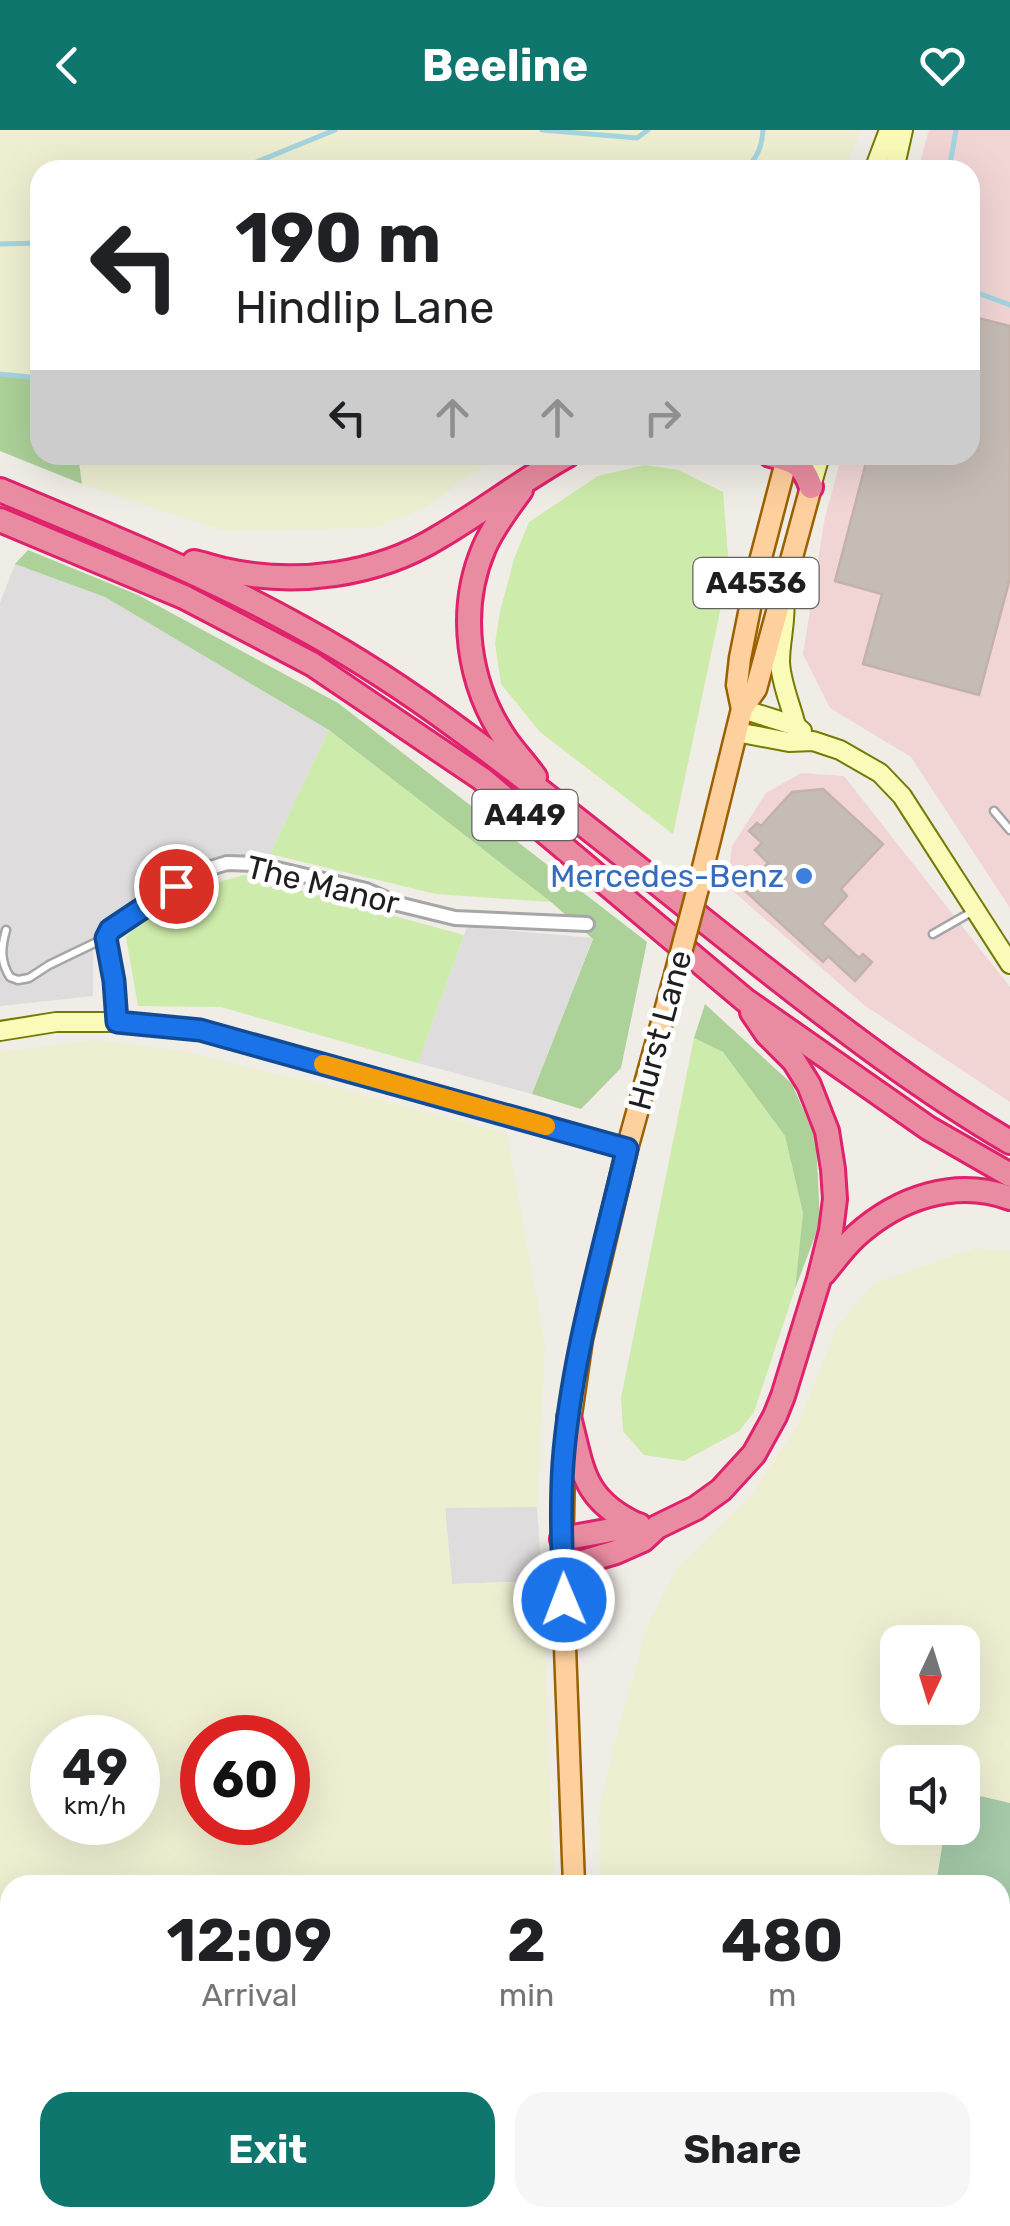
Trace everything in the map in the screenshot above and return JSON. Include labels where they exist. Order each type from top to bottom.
[{"type":"highway","points":[[149,553],[253,574],[329,575],[368,568],[435,540],[552,465]]},
{"type":"highway","points":[[799,465],[811,487]]},
{"type":"highway","points":[[529,479],[500,519],[474,573],[469,636],[474,666],[494,718],[550,799]]},
{"type":"highway","name":"A449","points":[[0,490],[149,553],[302,628],[377,674],[550,799],[843,1030],[1010,1142]]},
{"type":"highway","name":"A449","points":[[0,520],[184,596],[312,664],[482,779],[745,1000],[928,1128],[1010,1176]]},
{"type":"highway","points":[[562,1540],[647,1526],[696,1508],[721,1490],[754,1454],[782,1396],[831,1232],[834,1168],[827,1131],[809,1085],[745,1000]]},
{"type":"highway","points":[[819,1279],[854,1237],[896,1205],[942,1191],[969,1189],[1010,1198]]},
{"type":"highway","points":[[569,1417],[591,1490],[611,1510],[647,1526]]},
{"type":"highway","points":[[562,1568],[643,1540],[647,1526]]},
{"type":"main road","name":"A4536","points":[[742,708],[737,685],[740,658],[783,465]]},
{"type":"main road","name":"A4536","points":[[736,732],[742,708],[756,689],[811,487]]},
{"type":"main road","name":"Hurst Lane","points":[[574,1875],[562,1568],[569,1417],[582,1338],[627,1149],[736,732]]},
{"type":"street","points":[[878,160],[889,130]]},
{"type":"street","points":[[896,160],[904,130]]},
{"type":"street","points":[[811,487],[817,465]]},
{"type":"street","points":[[783,591],[786,612],[781,670],[796,726]]},
{"type":"street","points":[[742,708],[796,726],[813,741]]},
{"type":"street","points":[[736,732],[789,742],[813,741],[868,764],[892,784],[1010,964]]},
{"type":"street","name":"The Manor","points":[[106,938],[126,917],[201,871],[227,863],[256,864],[366,890],[398,904],[456,918],[587,924]]},
{"type":"street","points":[[106,938],[117,1022]]},
{"type":"street","points":[[0,1031],[56,1022],[117,1022],[200,1030],[627,1149]]},
{"type":"lane","points":[[994,811],[1010,830]]},
{"type":"lane","points":[[933,934],[976,909]]},
{"type":"lane","points":[[6,930],[1,962],[10,977],[18,980],[106,938]]},
{"type":"shaded area","points":[[929,130],[1010,130],[1010,908],[911,757],[830,708],[803,654],[825,517],[839,465],[980,465],[980,160],[921,160]]},
{"type":"shaded area","points":[[15,564],[105,597],[329,730],[270,854],[227,856],[186,868],[103,921],[93,936],[93,996],[0,1006],[0,603]]},
{"type":"shaded area","points":[[801,773],[844,776],[1010,987],[1010,1102],[864,1005],[727,886],[732,846],[766,793]]},
{"type":"shaded area","points":[[467,927],[593,938],[532,1094],[418,1063]]},
{"type":"shaded area","points":[[445,1507],[537,1507],[542,1581],[452,1584]]},
{"type":"green space","points":[[0,130],[861,130],[848,160],[30,160],[30,377],[0,374]]},
{"type":"green space","points":[[0,374],[30,377],[30,463],[0,451]]},
{"type":"green space","points":[[35,465],[79,465],[82,484]]},
{"type":"green space","points":[[79,465],[484,465],[424,508],[374,528],[225,531],[82,484]]},
{"type":"green space","points":[[645,465],[678,470],[723,492],[729,569],[673,834],[540,732],[501,684],[495,643],[514,559],[529,522],[598,476]]},
{"type":"green space","points":[[28,550],[138,595],[338,703],[647,942],[621,1068],[581,1109],[532,1094],[593,939],[551,902],[329,730],[105,597],[15,564]]},
{"type":"green space","points":[[329,730],[551,902],[436,894],[270,854]]},
{"type":"green space","points":[[244,875],[464,935],[418,1063],[221,1007],[138,1006],[126,937],[151,912],[215,883]]},
{"type":"green space","points":[[705,1004],[792,1084],[816,1139],[820,1223],[795,1289],[803,1213],[785,1136],[723,1052],[694,1038]]},
{"type":"green space","points":[[694,1038],[723,1052],[785,1136],[803,1213],[795,1289],[754,1412],[739,1431],[684,1461],[644,1455],[623,1431],[621,1398]]},
{"type":"green space","points":[[93,1040],[180,1051],[507,1134],[545,1346],[537,1507],[445,1508],[452,1584],[542,1581],[554,1875],[0,1875],[0,1052]]},
{"type":"green space","points":[[975,1248],[1010,1251],[1010,1803],[980,1796],[980,1745],[880,1745],[880,1845],[942,1845],[938,1875],[601,1875],[599,1812],[650,1619],[678,1567],[750,1497],[798,1425],[837,1327],[873,1284]]},
{"type":"green space","points":[[980,1796],[1010,1803],[1010,1875],[938,1875],[942,1845],[980,1845]]},
{"type":"building","points":[[980,318],[1010,326],[1010,578],[979,695],[863,664],[882,594],[835,581],[865,465],[980,465]]},
{"type":"building","name":"Mercedes-Benz","points":[[823,789],[883,844],[841,889],[847,896],[822,924],[859,958],[863,954],[872,962],[855,981],[828,956],[823,962],[744,890],[768,863],[755,850],[762,843],[749,831],[757,823],[761,826],[792,792]]},
{"type":"waterway","points":[[262,160],[335,130]]},
{"type":"waterway","points":[[542,130],[637,138],[648,130]]},
{"type":"waterway","points":[[754,160],[763,130]]},
{"type":"waterway","points":[[951,160],[956,130]]},
{"type":"waterway","points":[[0,244],[30,243]]},
{"type":"waterway","points":[[980,294],[1010,305]]},
{"type":"waterway","points":[[0,374],[30,377]]},
{"type":"slow traffic","points":[[323,1064],[546,1126]]},
{"type":"place","name":"Mercedes-Benz","points":[[804,876]]},
{"type":"route","points":[[176,886],[126,917],[106,938],[117,1022],[200,1030],[627,1149],[582,1338],[569,1417],[562,1511],[564,1600]]}]
